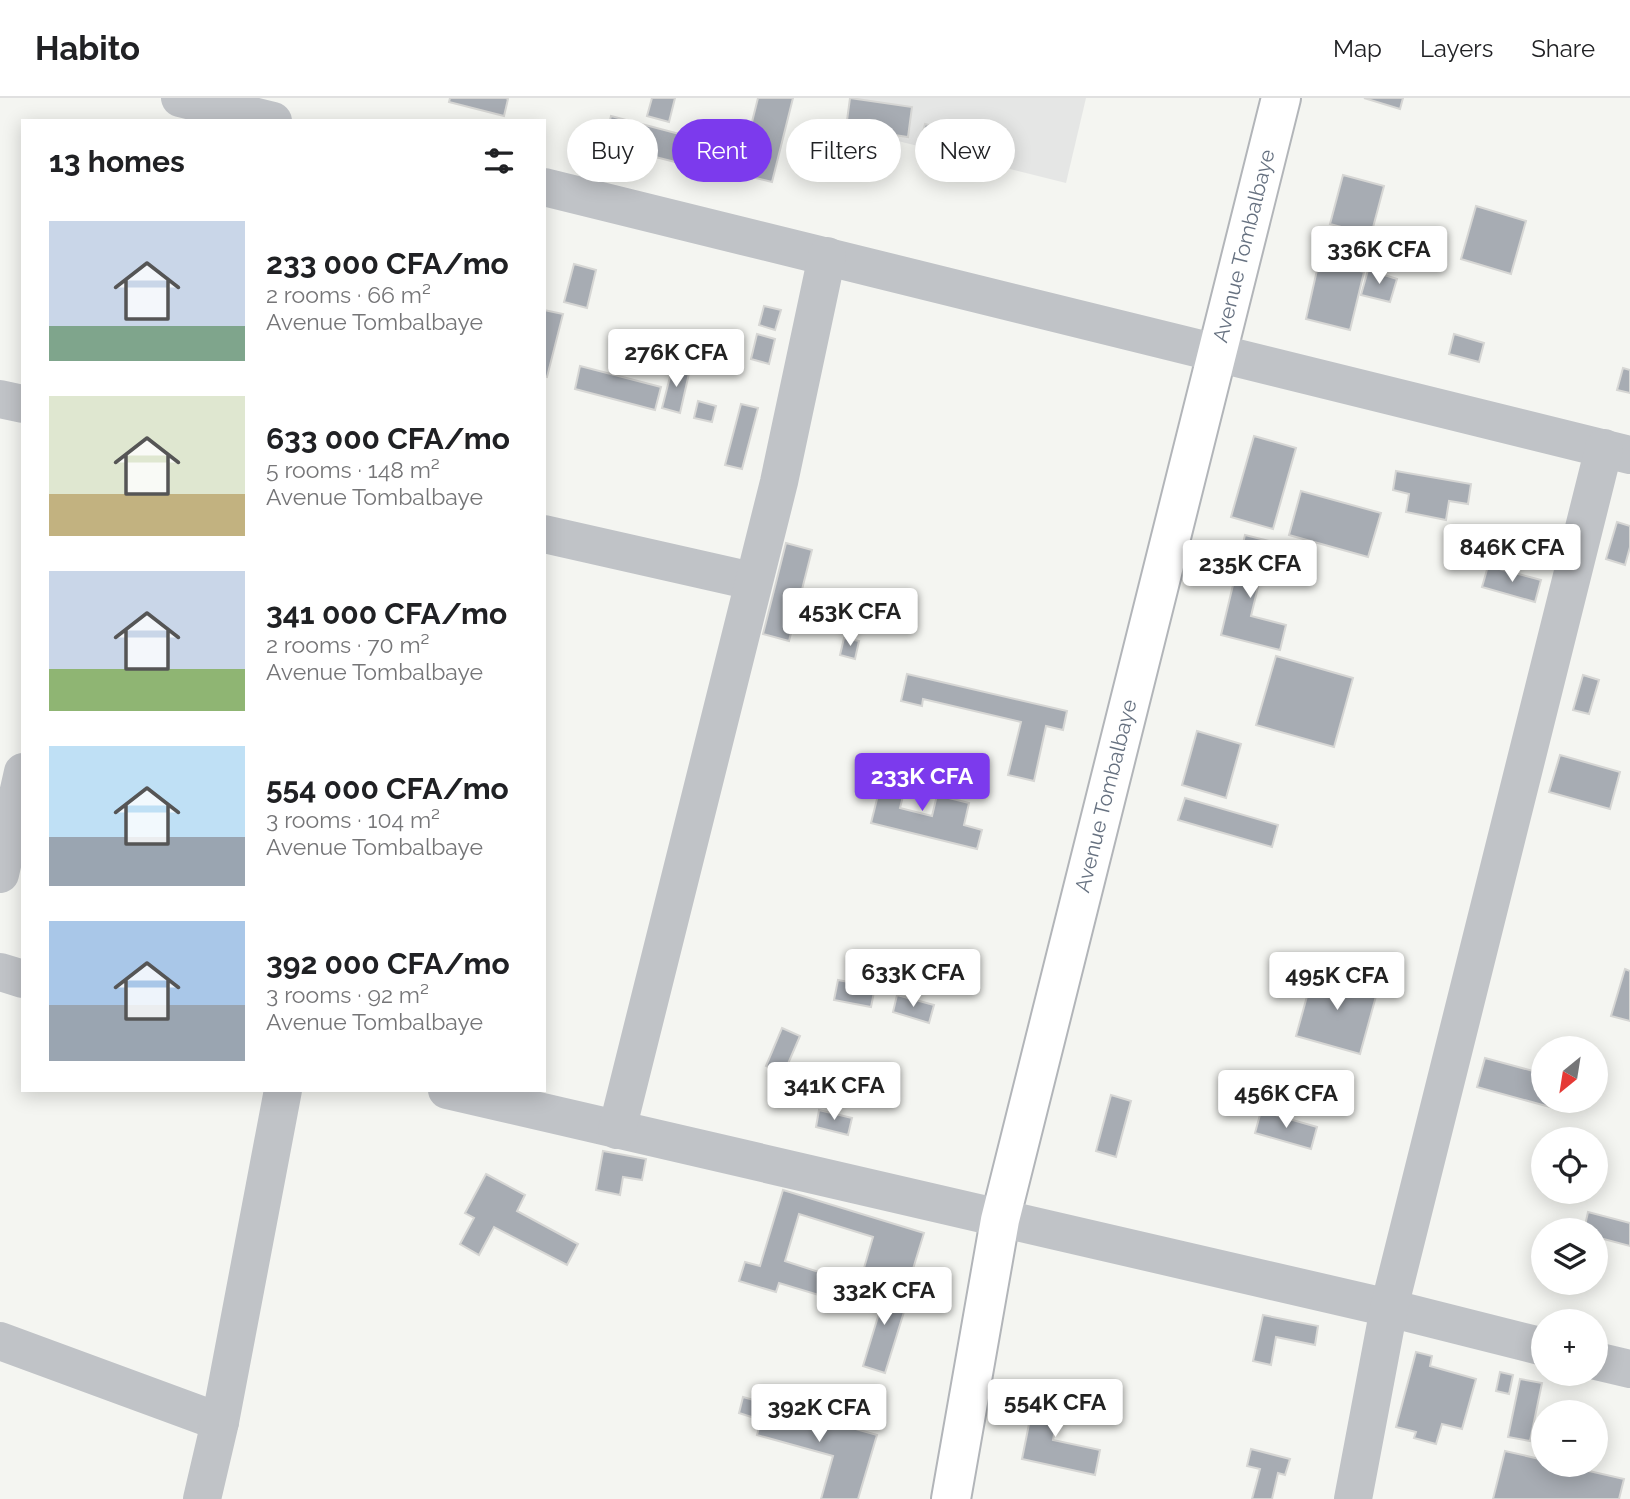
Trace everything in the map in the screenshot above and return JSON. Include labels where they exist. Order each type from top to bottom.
[{"type":"main road","name":"Avenue Tombalbaye","points":[[951,1499],[1000,1220],[1281,98]]},
{"type":"street","points":[[180,98],[265,119]]},
{"type":"street","points":[[546,187],[1617,451],[1389,1308],[1353,1499]]},
{"type":"street","points":[[617,1130],[752,581],[779,482],[827,256]]},
{"type":"street","points":[[0,399],[21,404]]},
{"type":"street","points":[[546,534],[752,581]]},
{"type":"street","points":[[0,874],[21,781]]},
{"type":"street","points":[[0,972],[21,978]]},
{"type":"street","points":[[202,1499],[220,1422],[283,1092]]},
{"type":"street","points":[[456,1092],[1389,1308],[1531,1344]]},
{"type":"street","points":[[0,1341],[220,1422]]},
{"type":"street","points":[[1608,1364],[1630,1369]]},
{"type":"shaded area","points":[[854,98],[1086,98],[1066,183],[1015,170],[1015,119],[915,119],[915,145],[901,142],[901,119],[848,119]]},
{"type":"building","points":[[450,98],[508,99],[504,116],[449,102]]},
{"type":"building","points":[[652,98],[675,98],[669,122],[647,116]]},
{"type":"building","points":[[758,98],[793,98],[772,182],[772,119],[753,119]]},
{"type":"building","points":[[850,98],[912,107],[908,137],[901,136],[901,119],[847,119]]},
{"type":"building","points":[[1364,98],[1403,98],[1400,109]]},
{"type":"building","points":[[658,128],[672,132],[672,161],[658,158]]},
{"type":"building","points":[[1343,175],[1384,186],[1371,235],[1330,224]]},
{"type":"building","points":[[1476,206],[1526,221],[1511,274],[1461,259]]},
{"type":"building","points":[[1319,261],[1364,272],[1350,330],[1306,319]]},
{"type":"building","points":[[574,264],[596,270],[587,308],[564,302]]},
{"type":"building","points":[[1368,270],[1397,279],[1390,302],[1361,295]]},
{"type":"building","points":[[764,306],[781,310],[775,330],[759,325]]},
{"type":"building","points":[[546,310],[563,314],[546,377]]},
{"type":"building","points":[[757,334],[775,339],[769,364],[751,359]]},
{"type":"building","points":[[1454,334],[1484,343],[1479,362],[1449,354]]},
{"type":"building","points":[[673,365],[690,369],[680,413],[662,408]]},
{"type":"building","points":[[580,366],[661,387],[655,410],[575,389]]},
{"type":"building","points":[[1623,368],[1630,370],[1630,393],[1617,390]]},
{"type":"building","points":[[698,401],[716,406],[712,422],[694,418]]},
{"type":"building","points":[[741,404],[758,408],[742,469],[725,465]]},
{"type":"building","points":[[1254,436],[1296,448],[1273,529],[1231,517]]},
{"type":"building","points":[[1396,471],[1471,484],[1468,504],[1449,501],[1446,520],[1406,512],[1409,494],[1393,490]]},
{"type":"building","points":[[1301,491],[1381,513],[1368,557],[1289,535]]},
{"type":"building","points":[[1617,522],[1630,526],[1630,547],[1625,565],[1606,559]]},
{"type":"building","points":[[1245,535],[1269,541],[1251,616],[1286,625],[1280,650],[1221,635]]},
{"type":"building","points":[[786,543],[812,550],[789,641],[763,634]]},
{"type":"building","points":[[1488,566],[1541,580],[1535,602],[1482,587]]},
{"type":"building","points":[[844,638],[859,641],[855,659],[840,655]]},
{"type":"building","points":[[1276,656],[1353,678],[1334,747],[1256,725]]},
{"type":"building","points":[[907,674],[1067,711],[1063,730],[1046,726],[1034,781],[1008,775],[1021,722],[923,699],[922,706],[901,701]]},
{"type":"building","points":[[1583,675],[1599,680],[1589,714],[1573,710]]},
{"type":"building","points":[[1197,731],[1241,744],[1226,798],[1182,785]]},
{"type":"building","points":[[1560,755],[1620,772],[1610,809],[1549,792]]},
{"type":"building","points":[[886,763],[910,769],[900,808],[932,816],[937,795],[969,803],[964,825],[982,830],[977,849],[871,823]]},
{"type":"building","points":[[1185,798],[1278,825],[1272,847],[1178,820]]},
{"type":"building","points":[[1625,969],[1630,971],[1630,1021],[1611,1016]]},
{"type":"building","points":[[1314,971],[1378,989],[1360,1054],[1296,1036]]},
{"type":"building","points":[[838,980],[875,987],[871,1007],[834,1000]]},
{"type":"building","points":[[897,995],[934,1005],[929,1023],[893,1012]]},
{"type":"building","points":[[782,1028],[800,1036],[784,1073],[766,1066]]},
{"type":"building","points":[[1485,1058],[1531,1070],[1531,1102],[1477,1087]]},
{"type":"building","points":[[1111,1095],[1131,1101],[1116,1157],[1096,1151]]},
{"type":"building","points":[[819,1110],[852,1118],[848,1135],[816,1127]]},
{"type":"building","points":[[1261,1111],[1317,1127],[1311,1149],[1255,1133]]},
{"type":"building","points":[[603,1151],[646,1159],[642,1180],[623,1177],[620,1195],[596,1190]]},
{"type":"building","points":[[486,1174],[525,1195],[517,1211],[578,1244],[567,1265],[494,1227],[479,1255],[460,1244],[474,1218],[465,1213]]},
{"type":"building","points":[[783,1190],[924,1233],[909,1282],[864,1268],[873,1237],[799,1214],[785,1261],[828,1275],[822,1296],[779,1283],[776,1292],[739,1281],[745,1262],[760,1266]]},
{"type":"building","points":[[1588,1212],[1630,1223],[1630,1246],[1608,1240],[1608,1218],[1587,1218]]},
{"type":"building","points":[[867,1287],[908,1299],[885,1373],[863,1366],[880,1310],[862,1304]]},
{"type":"building","points":[[1263,1315],[1318,1326],[1315,1345],[1276,1337],[1271,1365],[1253,1361]]},
{"type":"building","points":[[1416,1352],[1432,1356],[1430,1366],[1476,1379],[1462,1429],[1442,1424],[1436,1444],[1414,1438],[1416,1432],[1396,1427]]},
{"type":"building","points":[[1500,1372],[1513,1375],[1509,1394],[1496,1391]]},
{"type":"building","points":[[1520,1379],[1531,1381],[1531,1386],[1541,1386],[1538,1400],[1531,1400],[1530,1441],[1508,1437]]},
{"type":"building","points":[[1036,1389],[1062,1395],[1053,1440],[1100,1450],[1095,1475],[1022,1459]]},
{"type":"building","points":[[743,1397],[877,1435],[858,1499],[821,1499],[833,1456],[757,1435],[761,1420],[739,1413]]},
{"type":"building","points":[[1251,1449],[1290,1459],[1285,1475],[1278,1473],[1272,1499],[1252,1499],[1260,1469],[1247,1466]]},
{"type":"building","points":[[1505,1451],[1531,1457],[1531,1477],[1608,1475],[1624,1479],[1619,1499],[1493,1499]]}]
